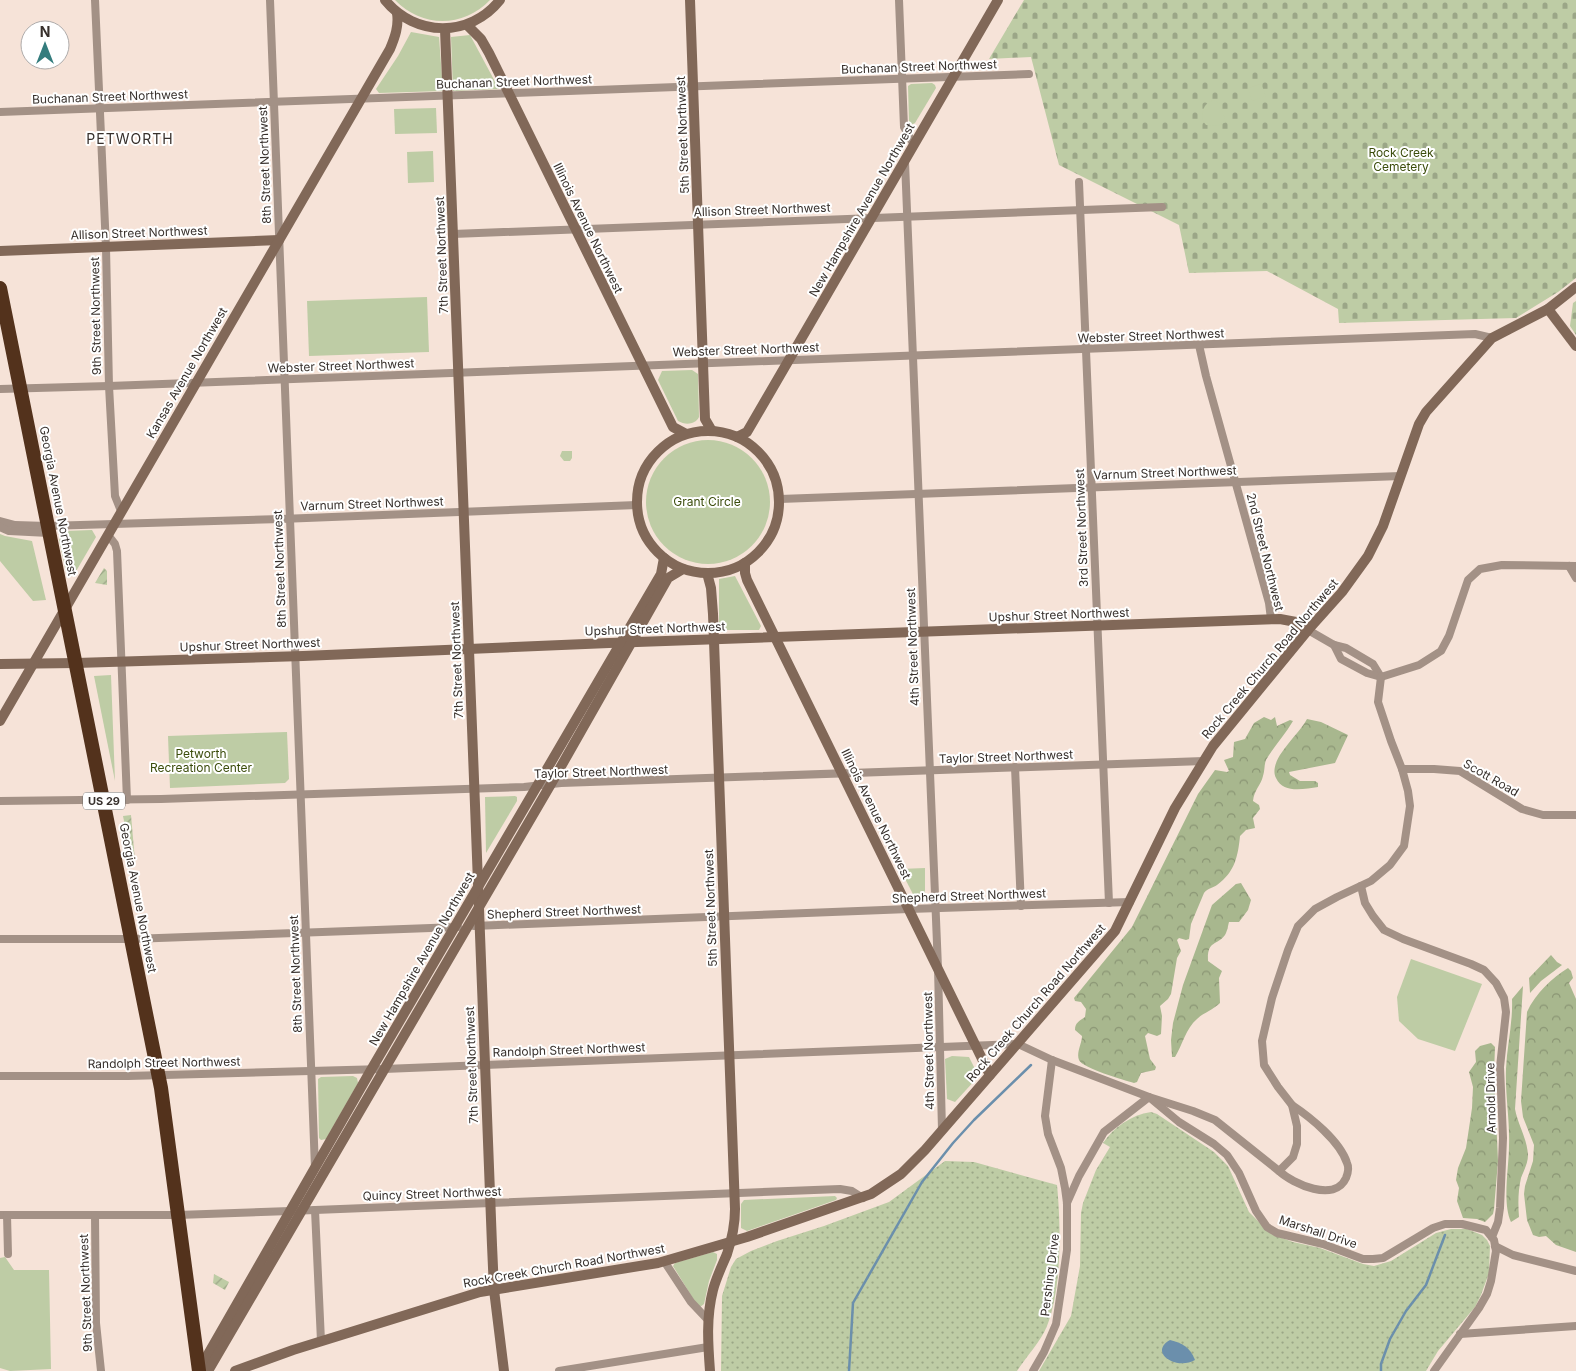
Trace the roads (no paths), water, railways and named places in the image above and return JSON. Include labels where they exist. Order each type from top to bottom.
[{"type":"highway","name":"Georgia Avenue Northwest","points":[[0,288],[159,1076],[201,1371]]},
{"type":"street","name":"9th Street Northwest","points":[[95,0],[106,248],[108,386],[115,496],[121,511]]},
{"type":"street","name":"8th Street Northwest","points":[[270,0],[315,1168]]},
{"type":"street","points":[[385,0],[397,13],[418,24],[445,29],[467,24],[482,17],[500,0]]},
{"type":"street","name":"5th Street Northwest","points":[[690,0],[706,419],[712,431]]},
{"type":"street","points":[[900,0],[904,127],[914,145]]},
{"type":"street","name":"New Hampshire Avenue Northwest","points":[[747,432],[998,0]]},
{"type":"street","name":"Kansas Avenue Northwest","points":[[0,721],[360,100],[395,37],[398,26],[397,13]]},
{"type":"street","name":"Illinois Avenue Northwest","points":[[481,39],[482,17]]},
{"type":"street","name":"Kansas Avenue Northwest","points":[[395,37],[413,24],[418,24]]},
{"type":"street","name":"Illinois Avenue Northwest","points":[[467,24],[481,39],[674,427]]},
{"type":"street","name":"7th Street Northwest","points":[[445,29],[490,1203],[494,1290],[504,1371]]},
{"type":"street","name":"Buchanan Street Northwest","points":[[0,112],[1030,74]]},
{"type":"street","name":"4th Street Northwest","points":[[905,162],[938,968],[942,1130]]},
{"type":"street","name":"3rd Street Northwest","points":[[1079,182],[1109,903]]},
{"type":"street","name":"Allison Street Northwest","points":[[453,234],[1160,207]]},
{"type":"street","name":"Allison Street Northwest","points":[[0,251],[279,240]]},
{"type":"street","name":"Rock Creek Church Road Northwest","points":[[235,1371],[321,1341],[480,1292],[664,1261],[730,1242],[862,1198],[884,1187],[901,1174],[917,1159],[1111,937],[1119,925],[1175,808],[1220,737],[1308,630],[1342,592],[1368,556],[1383,526],[1426,412],[1492,338],[1548,309],[1576,287]]},
{"type":"street","points":[[1548,309],[1576,346]]},
{"type":"street","name":"Webster Street Northwest","points":[[0,389],[1475,334],[1492,338]]},
{"type":"street","name":"2nd Street Northwest","points":[[1199,345],[1200,356],[1269,603],[1270,619]]},
{"type":"street","points":[[698,432],[706,419]]},
{"type":"street","points":[[669,442],[674,427],[686,434]]},
{"type":"street","points":[[712,431],[737,437],[750,444],[764,458],[772,470],[780,499],[778,518],[771,536],[760,551],[745,563],[729,570],[707,573],[683,569],[664,558],[651,545],[644,533],[639,519],[637,504],[639,484],[645,468],[655,454],[669,442],[686,434],[712,431]]},
{"type":"street","points":[[737,437],[747,432],[750,444]]},
{"type":"street","name":"Varnum Street Northwest","points":[[780,499],[1401,476]]},
{"type":"street","name":"Varnum Street Northwest","points":[[48,529],[114,524],[637,504]]},
{"type":"street","points":[[0,521],[48,529]]},
{"type":"street","points":[[0,527],[18,532],[48,529]]},
{"type":"street","points":[[108,535],[115,544],[117,551],[127,800]]},
{"type":"street","name":"New Hampshire Avenue Northwest","points":[[201,1371],[371,1070],[661,574],[664,558]]},
{"type":"street","name":"Illinois Avenue Northwest","points":[[745,563],[744,573],[747,580],[990,1074]]},
{"type":"street","points":[[1334,645],[1341,659],[1367,673],[1381,677],[1419,665],[1441,651],[1453,626],[1468,580],[1480,569],[1502,565],[1572,566],[1576,578]]},
{"type":"street","name":"New Hampshire Avenue Northwest","points":[[201,1371],[303,1211],[551,784],[668,578],[683,569]]},
{"type":"street","name":"5th Street Northwest","points":[[707,573],[711,588],[714,640],[734,1194],[734,1224],[730,1242],[713,1288],[708,1320],[710,1371]]},
{"type":"street","name":"Upshur Street Northwest","points":[[0,664],[295,656],[1270,619],[1290,620],[1308,630]]},
{"type":"street","points":[[1067,1204],[1078,1176],[1104,1132],[1149,1098],[1193,1111],[1215,1120],[1295,1182],[1329,1191],[1342,1185],[1348,1173],[1348,1164],[1334,1142],[1318,1124],[1292,1106],[1278,1087],[1264,1065],[1262,1041],[1272,998],[1298,926],[1315,909],[1371,881],[1390,865],[1404,846],[1410,806],[1402,769],[1378,702],[1381,677],[1373,664],[1346,648],[1334,645],[1308,630]]},
{"type":"street","name":"Taylor Street Northwest","points":[[0,801],[104,801],[1204,761]]},
{"type":"street","points":[[1015,767],[1021,906]]},
{"type":"street","name":"Scott Road","points":[[1402,769],[1460,771],[1522,809],[1543,814],[1576,815]]},
{"type":"street","name":"Arnold Drive","points":[[1361,886],[1366,903],[1384,930],[1484,970],[1496,983],[1504,998],[1506,1012],[1500,1067],[1503,1138],[1501,1182],[1498,1222],[1492,1237]]},
{"type":"street","name":"Shepherd Street Northwest","points":[[0,939],[131,939],[1130,902]]},
{"type":"street","name":"Marshall Drive","points":[[1018,1044],[1052,1060],[1149,1098],[1179,1122],[1214,1144],[1227,1155],[1239,1173],[1256,1211],[1267,1227],[1277,1233],[1323,1244],[1363,1259],[1383,1258],[1433,1228],[1445,1224],[1462,1224],[1486,1230],[1492,1237]]},
{"type":"street","name":"Randolph Street Northwest","points":[[0,1076],[159,1076],[371,1070],[1018,1044]]},
{"type":"street","name":"Pershing Drive","points":[[1033,1371],[1044,1352],[1056,1324],[1067,1250],[1067,1204],[1061,1168],[1048,1134],[1045,1116],[1052,1060]]},
{"type":"street","points":[[1279,1171],[1293,1157],[1297,1144],[1297,1126],[1292,1106]]},
{"type":"street","name":"Quincy Street Northwest","points":[[4,1215],[178,1215],[840,1189],[852,1191],[862,1198]]},
{"type":"street","points":[[315,1210],[321,1341]]},
{"type":"street","points":[[4,1215],[8,1254]]},
{"type":"street","name":"9th Street Northwest","points":[[95,1215],[96,1323],[101,1371]]},
{"type":"street","points":[[1434,1371],[1487,1294],[1491,1281],[1495,1246],[1492,1237]]},
{"type":"street","points":[[1495,1246],[1513,1255],[1576,1271]]},
{"type":"street","points":[[664,1261],[691,1302],[708,1320]]},
{"type":"street","points":[[1460,1334],[1576,1326]]},
{"type":"street","points":[[559,1371],[708,1347]]},
{"type":"water","points":[[1170,1340],[1185,1346],[1195,1360],[1188,1363],[1180,1363],[1167,1359],[1163,1355],[1162,1350],[1164,1345]]},
{"type":"waterway","points":[[849,1371],[853,1303],[922,1182],[974,1120],[1031,1065]]},
{"type":"waterway","points":[[1381,1371],[1381,1364],[1390,1339],[1406,1311],[1426,1285],[1445,1235]]},
{"type":"district","name":"PETWORTH","points":[[130,139]]},
{"type":"park label","name":"Rock Creek Cemetery","points":[[1401,160]]},
{"type":"park label","name":"Grant Circle","points":[[707,502]]},
{"type":"park label","name":"Petworth Recreation Center","points":[[201,761]]}]
